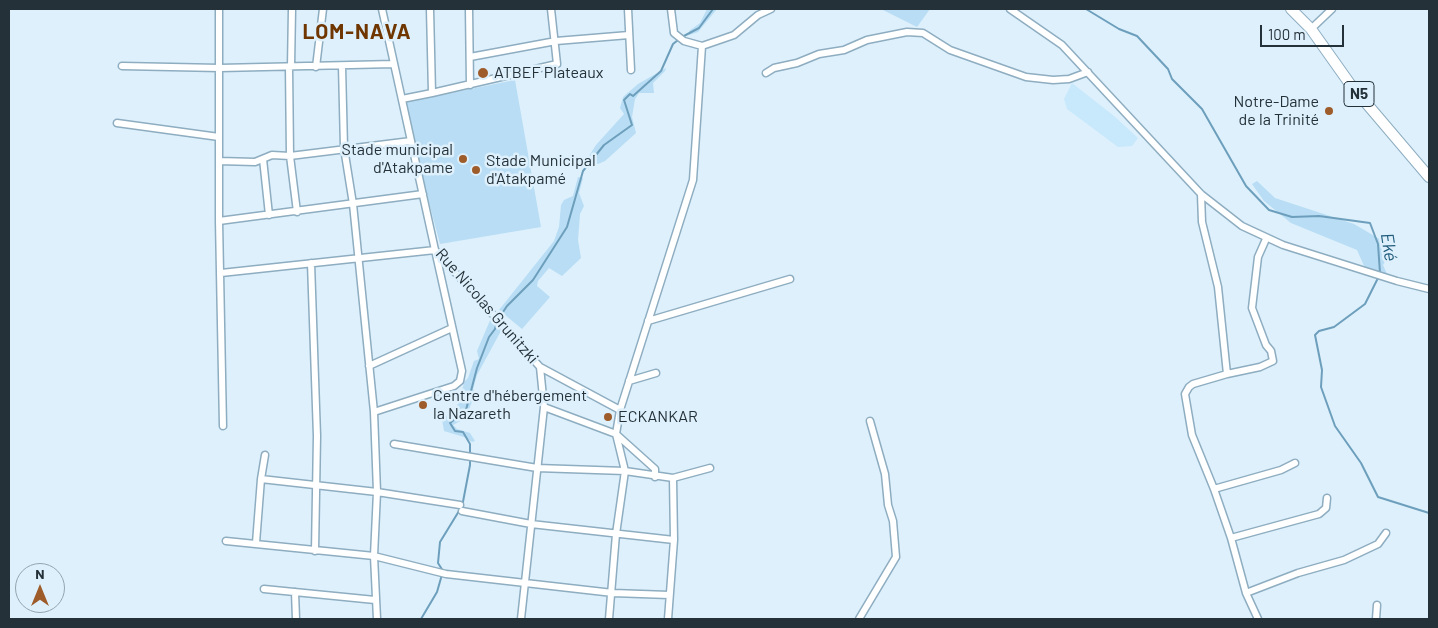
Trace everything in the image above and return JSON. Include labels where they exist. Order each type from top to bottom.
[{"type":"main road","name":"N5","points":[[1291,9],[1311,29],[1350,84],[1429,177]]},
{"type":"street","points":[[219,9],[219,221],[223,426]]},
{"type":"street","points":[[292,9],[290,156],[297,212]]},
{"type":"street","points":[[316,67],[323,9]]},
{"type":"street","name":"Rue Nicolas Grunitzki","points":[[382,9],[435,250],[540,367],[620,410]]},
{"type":"street","points":[[430,9],[432,93]]},
{"type":"street","points":[[469,9],[470,85]]},
{"type":"street","points":[[402,99],[557,64],[556,41],[551,9]]},
{"type":"street","points":[[628,9],[631,70]]},
{"type":"street","points":[[671,9],[672,27],[682,39],[702,46],[734,35],[758,16],[771,9]]},
{"type":"street","points":[[1010,9],[1051,36],[1088,72],[1202,194],[1242,226],[1266,239],[1384,277],[1428,287]]},
{"type":"street","points":[[1311,29],[1332,9]]},
{"type":"street","points":[[766,73],[774,68],[797,63],[819,54],[844,50],[866,40],[907,32],[923,33],[956,53],[1026,76],[1053,80],[1069,79],[1088,72]]},
{"type":"street","points":[[470,57],[556,41],[629,35]]},
{"type":"street","points":[[609,619],[613,592],[616,534],[625,471],[616,434],[620,410],[693,180],[702,46]]},
{"type":"street","points":[[122,66],[220,68],[394,64]]},
{"type":"street","points":[[342,66],[344,148],[352,204],[374,412],[377,492],[374,556],[377,619]]},
{"type":"street","points":[[117,123],[219,137]]},
{"type":"street","points":[[219,161],[255,162],[272,155],[290,156],[411,141]]},
{"type":"street","points":[[263,159],[269,215]]},
{"type":"street","points":[[219,221],[423,194]]},
{"type":"street","points":[[1202,194],[1202,222],[1218,287],[1227,374]]},
{"type":"street","points":[[1258,619],[1246,593],[1231,538],[1214,488],[1192,436],[1184,394],[1188,387],[1193,384],[1273,361],[1271,351],[1266,345],[1252,308],[1258,257],[1266,239]]},
{"type":"street","points":[[221,273],[435,250],[462,372],[460,381],[454,386],[374,412]]},
{"type":"street","points":[[311,263],[317,436],[315,551]]},
{"type":"street","points":[[648,321],[790,280]]},
{"type":"street","points":[[369,366],[452,328]]},
{"type":"street","points":[[521,619],[544,407],[540,367]]},
{"type":"street","points":[[630,381],[656,373]]},
{"type":"street","points":[[544,407],[616,434],[655,469],[655,476]]},
{"type":"street","points":[[859,619],[896,557],[893,521],[888,505],[885,474],[870,421]]},
{"type":"street","points":[[394,444],[538,468],[625,471],[673,478],[710,468]]},
{"type":"street","points":[[256,543],[261,479],[265,456]]},
{"type":"street","points":[[1214,488],[1282,470],[1295,464]]},
{"type":"street","points":[[668,619],[674,540],[673,478]]},
{"type":"street","points":[[261,479],[377,492],[531,524],[674,540]]},
{"type":"street","points":[[1231,538],[1319,514],[1326,508],[1327,498]]},
{"type":"street","points":[[1246,593],[1298,573],[1344,560],[1378,544],[1386,533]]},
{"type":"street","points":[[226,540],[374,556],[442,573],[613,592],[669,595]]},
{"type":"street","points":[[264,589],[375,600]]},
{"type":"street","points":[[295,592],[296,619]]},
{"type":"street","points":[[1376,619],[1377,605]]},
{"type":"shaded area","points":[[707,9],[717,9],[698,32],[689,35],[689,31],[700,23]]},
{"type":"shaded area","points":[[881,9],[930,9],[917,27]]},
{"type":"shaded area","points":[[666,68],[653,83],[654,93],[639,93],[635,99],[632,117],[636,133],[605,161],[598,164],[593,163],[589,156],[596,145],[624,114],[620,108],[623,97],[638,84]]},
{"type":"shaded area","name":"Stade Municipal d'Atakpamé","points":[[515,80],[541,227],[440,244],[418,161],[406,102]]},
{"type":"shaded area","points":[[1072,83],[1114,116],[1138,138],[1132,146],[1118,147],[1067,109],[1064,99]]},
{"type":"shaded area","points":[[578,177],[583,178],[579,193],[584,206],[580,214],[578,240],[581,258],[562,276],[549,268],[538,281],[537,286],[550,297],[522,329],[499,310],[554,241],[559,227],[561,205],[564,200],[573,196]]},
{"type":"shaded area","points":[[1257,181],[1275,198],[1354,224],[1383,241],[1391,251],[1383,265],[1387,274],[1365,268],[1357,250],[1291,223],[1264,201],[1252,184]]},
{"type":"shaded area","points":[[491,318],[502,329],[477,375],[473,389],[475,393],[466,418],[453,425],[457,429],[470,433],[475,441],[472,442],[464,437],[444,431],[442,419],[443,416],[452,415],[460,400],[464,382],[468,378],[474,361],[479,359],[477,351]]},
{"type":"waterway","points":[[682,37],[699,28],[713,9]]},
{"type":"waterway","name":"Eké","points":[[1086,9],[1119,29],[1137,36],[1168,69],[1172,79],[1202,109],[1246,186],[1269,210],[1292,217],[1319,216],[1370,223],[1378,244],[1380,273]]},
{"type":"waterway","points":[[499,318],[507,306],[533,280],[567,227],[583,171],[604,145],[632,125],[624,100],[630,94],[633,96],[661,71],[673,44],[678,40]]},
{"type":"waterway","name":"Eké","points":[[1378,278],[1365,304],[1334,327],[1319,331],[1315,335],[1322,370],[1321,387],[1335,426],[1361,463],[1378,497],[1429,513]]},
{"type":"waterway","points":[[462,507],[470,465],[470,444],[463,432],[455,431],[450,423],[466,410],[477,368],[497,322]]},
{"type":"waterway","points":[[421,619],[437,592],[443,571],[438,563],[440,542],[459,511]]},
{"type":"place","name":"ATBEF Plateaux","points":[[483,73]]},
{"type":"place","name":"Notre-Dame de la Trinité","points":[[1329,111]]},
{"type":"place","name":"Stade municipal d'Atakpame","points":[[463,159]]},
{"type":"place","name":"Stade Municipal d'Atakpamé","points":[[476,170]]},
{"type":"place","name":"Centre d'hébergement la Nazareth","points":[[423,405]]},
{"type":"place","name":"ECKANKAR","points":[[608,417]]},
{"type":"district","name":"LOM-NAVA","points":[[357,32]]}]
